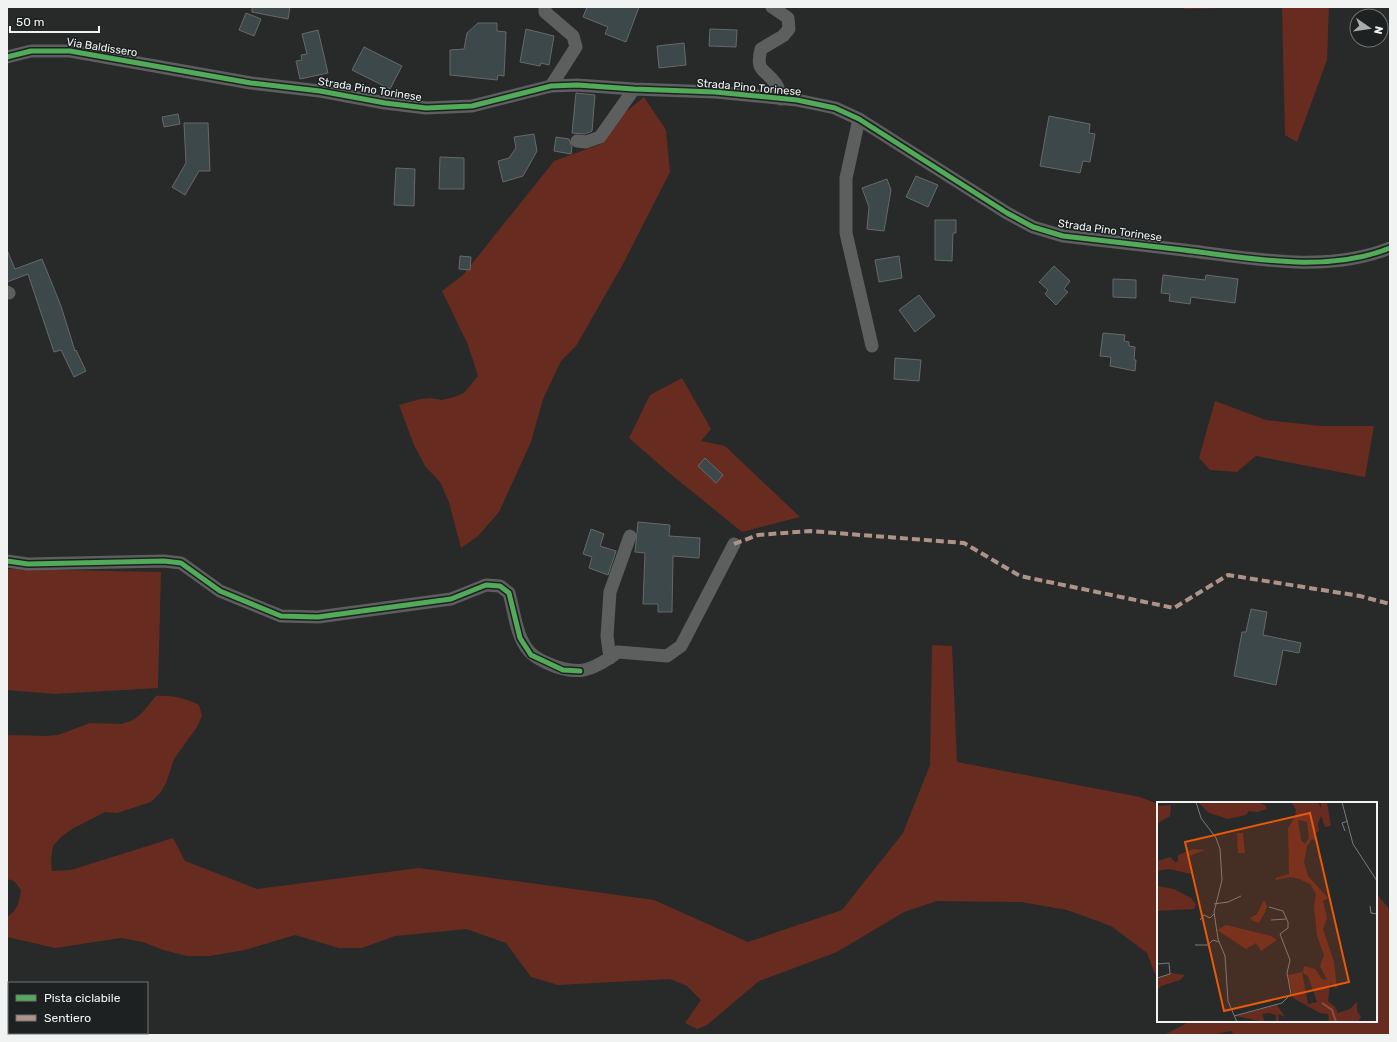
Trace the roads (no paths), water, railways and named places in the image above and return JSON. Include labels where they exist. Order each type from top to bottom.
[{"type":"street","points":[[545,7],[545,12],[573,36],[576,47],[551,86]]},
{"type":"street","points":[[772,7],[788,18],[789,29],[783,36],[761,48],[758,60],[762,72],[776,84],[781,99]]},
{"type":"street","name":"Via Baldissero","points":[[7,57],[31,51],[70,51],[146,64]]},
{"type":"street","name":"Strada Pino Torinese","points":[[146,64],[251,83],[320,91],[385,103],[426,108],[472,106],[551,86],[577,85],[715,92],[796,100],[834,108],[859,119],[1008,213],[1033,227],[1063,236],[1279,262],[1326,262],[1370,256],[1390,248]]},
{"type":"street","points":[[576,141],[586,142],[600,137],[634,89]]},
{"type":"street","points":[[859,119],[846,178],[846,233],[872,346]]},
{"type":"street","points":[[610,658],[607,636],[610,592],[630,536]]},
{"type":"street","points":[[7,561],[28,564],[164,561],[181,564],[220,591],[280,616],[318,617],[451,599],[486,585],[500,586],[509,593],[520,638],[531,655],[563,670],[580,671],[603,662],[618,652],[667,656],[681,646],[734,544]]}]
